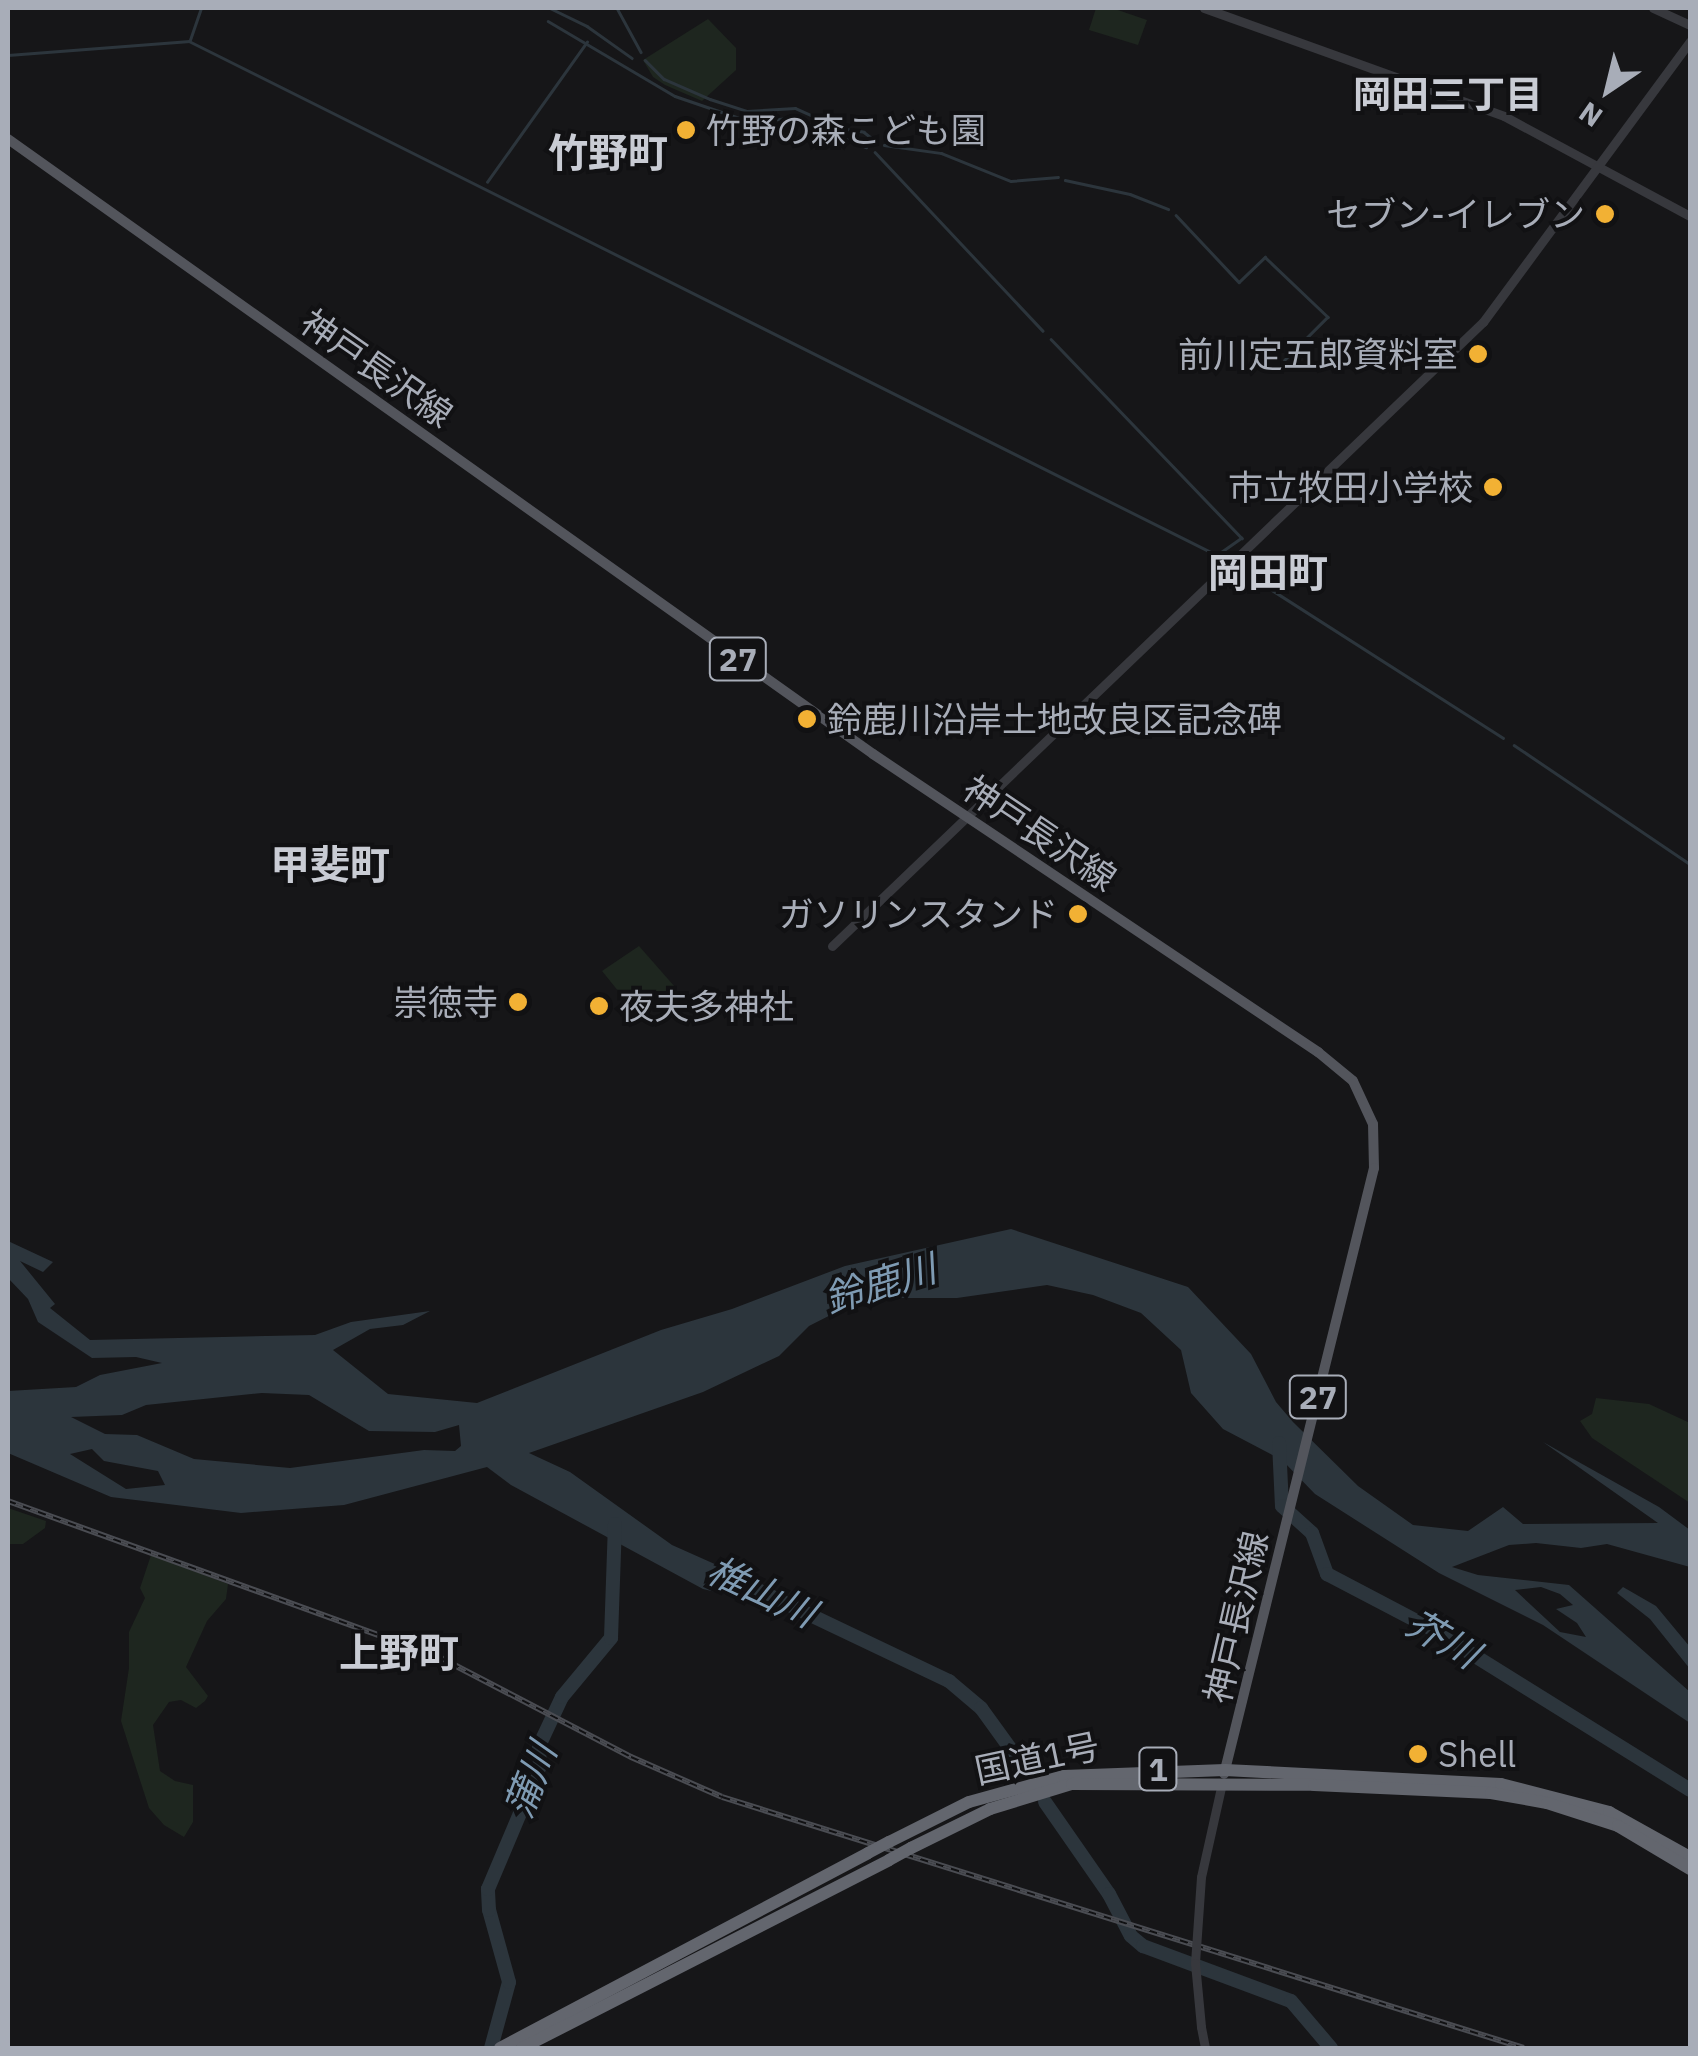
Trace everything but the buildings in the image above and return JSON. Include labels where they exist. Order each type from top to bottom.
[{"type":"highway","name":"国道1号","points":[[511,2047],[970,1802],[1064,1776],[1440,1778],[1517,1787],[1609,1812],[1690,1857]]},
{"type":"highway","name":"国道1号","points":[[511,2047],[990,1809],[1072,1784],[1224,1776],[1520,1797],[1607,1822],[1646,1840],[1690,1869]]},
{"type":"main road","name":"神戸長沢線","points":[[8,140],[966,817],[1347,1075],[1367,1106],[1376,1142],[1360,1228],[1224,1776]]},
{"type":"street","points":[[1204,8],[1504,116],[1690,216]]},
{"type":"street","points":[[1652,8],[1690,25]]},
{"type":"street","points":[[832,946],[1483,322],[1690,41]]},
{"type":"street","points":[[1205,2048],[1195,1950],[1201,1878],[1224,1776]]},
{"type":"shaded area","points":[[1096,8],[1112,8],[1147,20],[1138,45],[1089,30]]},
{"type":"shaded area","points":[[708,19],[736,48],[736,70],[702,101],[653,77],[643,60]]},
{"type":"shaded area","points":[[639,946],[675,987],[636,1013],[602,971]]},
{"type":"shaded area","points":[[1596,1398],[1649,1404],[1690,1423],[1690,1503],[1592,1438],[1580,1421],[1592,1414]]},
{"type":"shaded area","points":[[8,1508],[46,1521],[45,1528],[23,1544],[8,1544]]},
{"type":"shaded area","points":[[151,1555],[228,1584],[226,1599],[207,1621],[186,1667],[208,1696],[196,1708],[181,1700],[169,1702],[153,1725],[160,1771],[175,1781],[193,1785],[193,1822],[184,1837],[164,1825],[149,1808],[121,1721],[129,1668],[129,1632],[145,1598],[140,1588]]},
{"type":"water","name":"鈴鹿川","points":[[1011,1229],[1188,1287],[1251,1354],[1276,1402],[1293,1422],[1358,1486],[1413,1525],[1468,1531],[1503,1507],[1523,1524],[1658,1523],[1543,1442],[1659,1507],[1690,1530],[1690,1567],[1607,1544],[1581,1548],[1536,1543],[1509,1545],[1452,1567],[1478,1575],[1569,1585],[1690,1692],[1690,1723],[1543,1625],[1439,1573],[1315,1494],[1282,1460],[1223,1429],[1191,1393],[1181,1350],[1141,1313],[1093,1295],[1047,1285],[957,1298],[864,1298],[809,1326],[779,1356],[703,1392],[529,1453],[570,1472],[672,1545],[775,1591],[769,1605],[703,1589],[511,1485],[487,1467],[344,1505],[241,1513],[111,1497],[8,1453],[8,1391],[76,1387],[100,1375],[162,1363],[136,1357],[92,1358],[38,1322],[28,1299],[8,1278],[8,1241],[53,1262],[43,1272],[20,1261],[55,1304],[50,1308],[90,1340],[315,1335],[351,1322],[430,1311],[403,1325],[370,1329],[333,1350],[388,1394],[477,1403],[661,1330],[732,1309],[845,1266]],"holes":[[[262,1393],[309,1395],[369,1431],[435,1432],[459,1425],[461,1446],[455,1451],[424,1450],[290,1468],[194,1459],[137,1435],[105,1434],[71,1417],[122,1415],[146,1405]],[[92,1449],[104,1461],[158,1471],[165,1485],[126,1489],[70,1454]],[[1541,1587],[1560,1594],[1573,1605],[1556,1609],[1577,1623],[1586,1637],[1560,1632],[1515,1590]]]},
{"type":"water","points":[[1623,1587],[1656,1606],[1690,1647],[1690,1669],[1650,1619],[1617,1593]]},
{"type":"waterway","points":[[190,40],[201,8]]},
{"type":"waterway","points":[[550,8],[587,26],[632,58]]},
{"type":"waterway","points":[[617,8],[641,52]]},
{"type":"waterway","points":[[548,21],[675,96],[754,123],[791,117],[866,147]]},
{"type":"waterway","points":[[8,55],[189,41],[1225,559]]},
{"type":"waterway","points":[[487,182],[587,42]]},
{"type":"waterway","points":[[645,60],[664,79],[710,99],[747,111],[795,108],[840,128],[864,132],[877,142]]},
{"type":"waterway","points":[[884,145],[941,153],[1011,181],[1058,177]]},
{"type":"waterway","points":[[875,152],[1043,331]]},
{"type":"waterway","points":[[1065,180],[1130,194],[1168,209]]},
{"type":"waterway","points":[[1176,215],[1239,282],[1265,257],[1328,317],[1285,360]]},
{"type":"waterway","points":[[1051,339],[1242,538],[1218,555]]},
{"type":"waterway","points":[[1236,567],[1503,738]]},
{"type":"waterway","points":[[1514,745],[1690,864]]},
{"type":"waterway","name":"芥川","points":[[1279,1443],[1282,1506],[1312,1533],[1327,1574],[1430,1628],[1690,1790]]},
{"type":"waterway","name":"蒲川","points":[[491,2048],[509,1982],[489,1910],[488,1889],[540,1766],[539,1746],[562,1697],[611,1638],[615,1524]]},
{"type":"waterway","name":"椎山川","points":[[758,1590],[949,1681],[981,1708],[1023,1766]]},
{"type":"waterway","name":"椎山川","points":[[1045,1802],[1109,1894],[1131,1936],[1143,1946],[1291,2001],[1331,2048]]},
{"type":"railway","points":[[8,1501],[437,1656],[631,1757],[722,1797],[1524,2048]]},
{"type":"place","name":"竹野の森こども園","points":[[686,130]]},
{"type":"place","name":"セブン-イレブン","points":[[1605,214]]},
{"type":"place","name":"前川定五郎資料室","points":[[1478,354]]},
{"type":"place","name":"市立牧田小学校","points":[[1493,487]]},
{"type":"place","name":"鈴鹿川沿岸土地改良区記念碑","points":[[807,719]]},
{"type":"place","name":"ガソリンスタンド","points":[[1078,914]]},
{"type":"place","name":"崇徳寺","points":[[518,1002]]},
{"type":"place","name":"夜夫多神社","points":[[599,1006]]},
{"type":"place","name":"Shell","points":[[1418,1754]]},
{"type":"district","name":"岡田三丁目","points":[[1448,94]]},
{"type":"district","name":"竹野町","points":[[608,152]]},
{"type":"district","name":"岡田町","points":[[1268,572]]},
{"type":"district","name":"甲斐町","points":[[330,864]]},
{"type":"district","name":"上野町","points":[[399,1652]]}]
